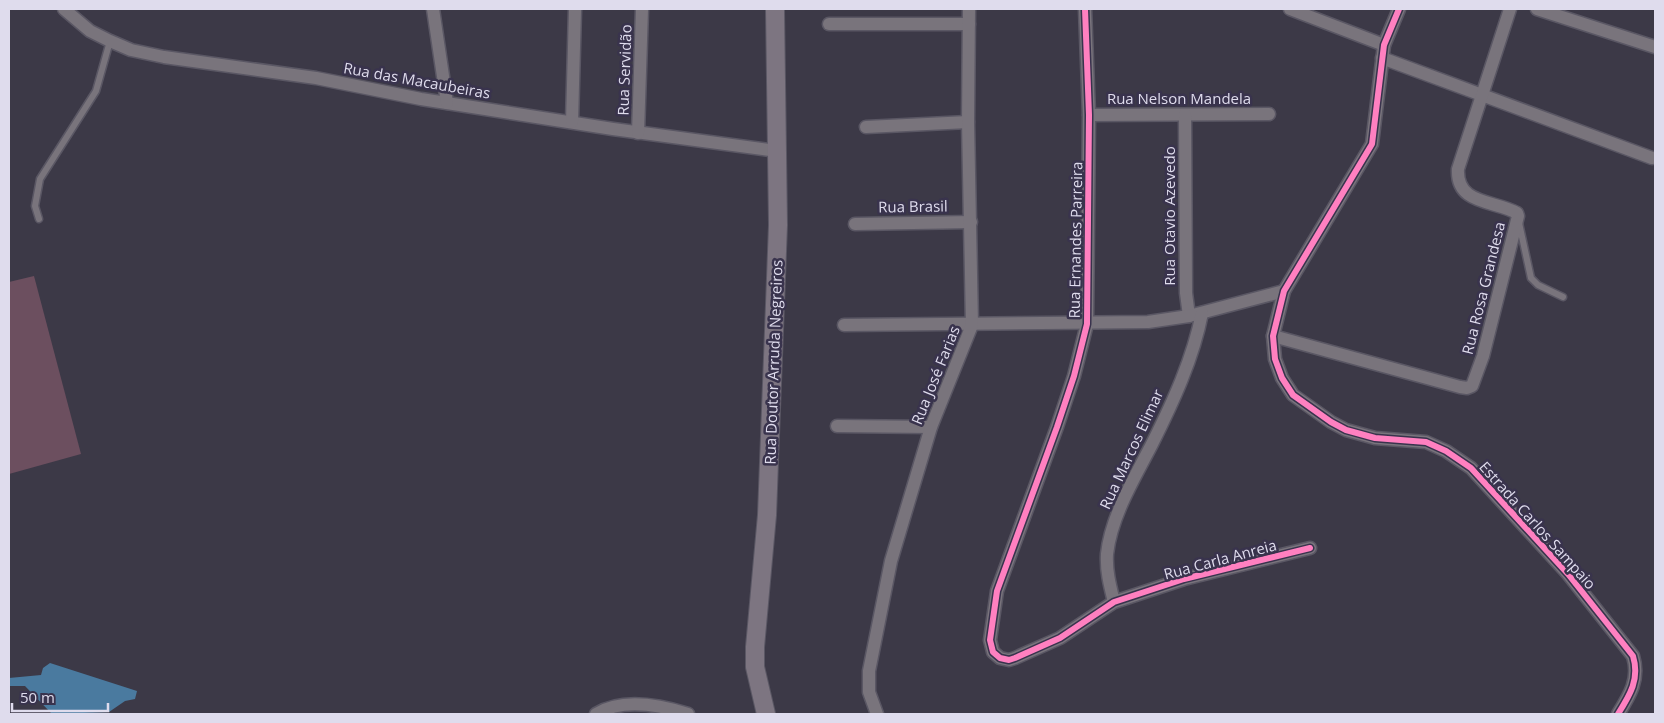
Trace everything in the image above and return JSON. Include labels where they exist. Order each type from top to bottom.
[{"type":"street","name":"Rua das Macaubeiras","points":[[64,9],[90,31],[110,41],[131,50],[164,57],[316,78],[447,103],[777,151]]},
{"type":"street","points":[[433,9],[447,103]]},
{"type":"street","points":[[572,122],[575,9]]},
{"type":"street","name":"Rua Servidão","points":[[638,132],[642,9]]},
{"type":"street","name":"Rua Doutor Arruda Negreiros","points":[[766,714],[755,667],[755,648],[767,515],[778,225],[775,9]]},
{"type":"street","name":"Rua José Farias","points":[[877,714],[869,692],[869,671],[891,561],[931,427],[972,325],[968,122],[969,9]]},
{"type":"street","name":"Rua Ernandes Parreira","points":[[1003,660],[994,652],[990,640],[997,591],[1074,376],[1086,324],[1089,115],[1085,9]]},
{"type":"street","points":[[1290,9],[1382,52],[1483,94],[1652,158]]},
{"type":"street","name":"Estrada Carlos Sampaio","points":[[1399,9],[1382,52],[1372,144],[1284,291],[1272,336],[1275,359],[1282,378],[1293,395],[1314,412],[1346,430],[1375,438],[1426,442],[1438,446],[1471,468],[1502,500],[1568,574],[1633,656],[1636,668],[1635,684],[1618,714]]},
{"type":"street","name":"Rua Rosa Grandesa","points":[[1272,336],[1460,387],[1467,388],[1475,382],[1518,216],[1513,210],[1470,196],[1464,190],[1458,178],[1461,158],[1510,9]]},
{"type":"street","points":[[1537,9],[1655,48]]},
{"type":"street","points":[[830,24],[969,24]]},
{"type":"street","name":"Rua Nelson Mandela","points":[[1089,115],[1269,114]]},
{"type":"street","name":"Rua Otavio Azevedo","points":[[1185,115],[1186,282],[1189,316]]},
{"type":"street","points":[[866,126],[968,122]]},
{"type":"street","name":"Rua Brasil","points":[[855,224],[971,222]]},
{"type":"street","points":[[844,325],[1148,322],[1189,316],[1284,291]]},
{"type":"street","name":"Rua Marcos Elimar","points":[[1114,602],[1107,564],[1110,538],[1123,504],[1194,349],[1202,313]]},
{"type":"street","points":[[837,426],[931,427]]},
{"type":"street","name":"Rua Carla Anreia","points":[[1003,660],[1015,658],[1052,643],[1114,602],[1184,579],[1310,548]]},
{"type":"street","points":[[596,714],[620,706],[636,704],[656,706],[688,714]]},
{"type":"lane","points":[[39,219],[35,206],[40,179],[96,91],[110,41]]},
{"type":"lane","points":[[1518,216],[1531,278],[1538,285],[1563,296]]},
{"type":"shaded area","points":[[34,276],[81,454],[9,474],[9,282]]},
{"type":"water","points":[[50,663],[137,691],[135,699],[125,701],[109,712],[58,714],[51,713],[25,686],[9,686],[9,678],[41,675],[43,668]]},
{"type":"cycle path","points":[[1085,9],[1089,115],[1087,324],[1074,376],[1057,427],[997,591],[990,640],[993,652],[1000,658],[1009,660],[1060,638],[1114,602],[1184,579],[1310,548]]},
{"type":"cycle path","points":[[1399,9],[1384,45],[1372,144],[1284,291],[1273,336],[1275,359],[1282,378],[1293,395],[1331,422],[1346,430],[1375,438],[1426,442],[1446,451],[1471,468],[1568,574],[1633,656],[1635,664],[1633,686],[1618,714]]}]
